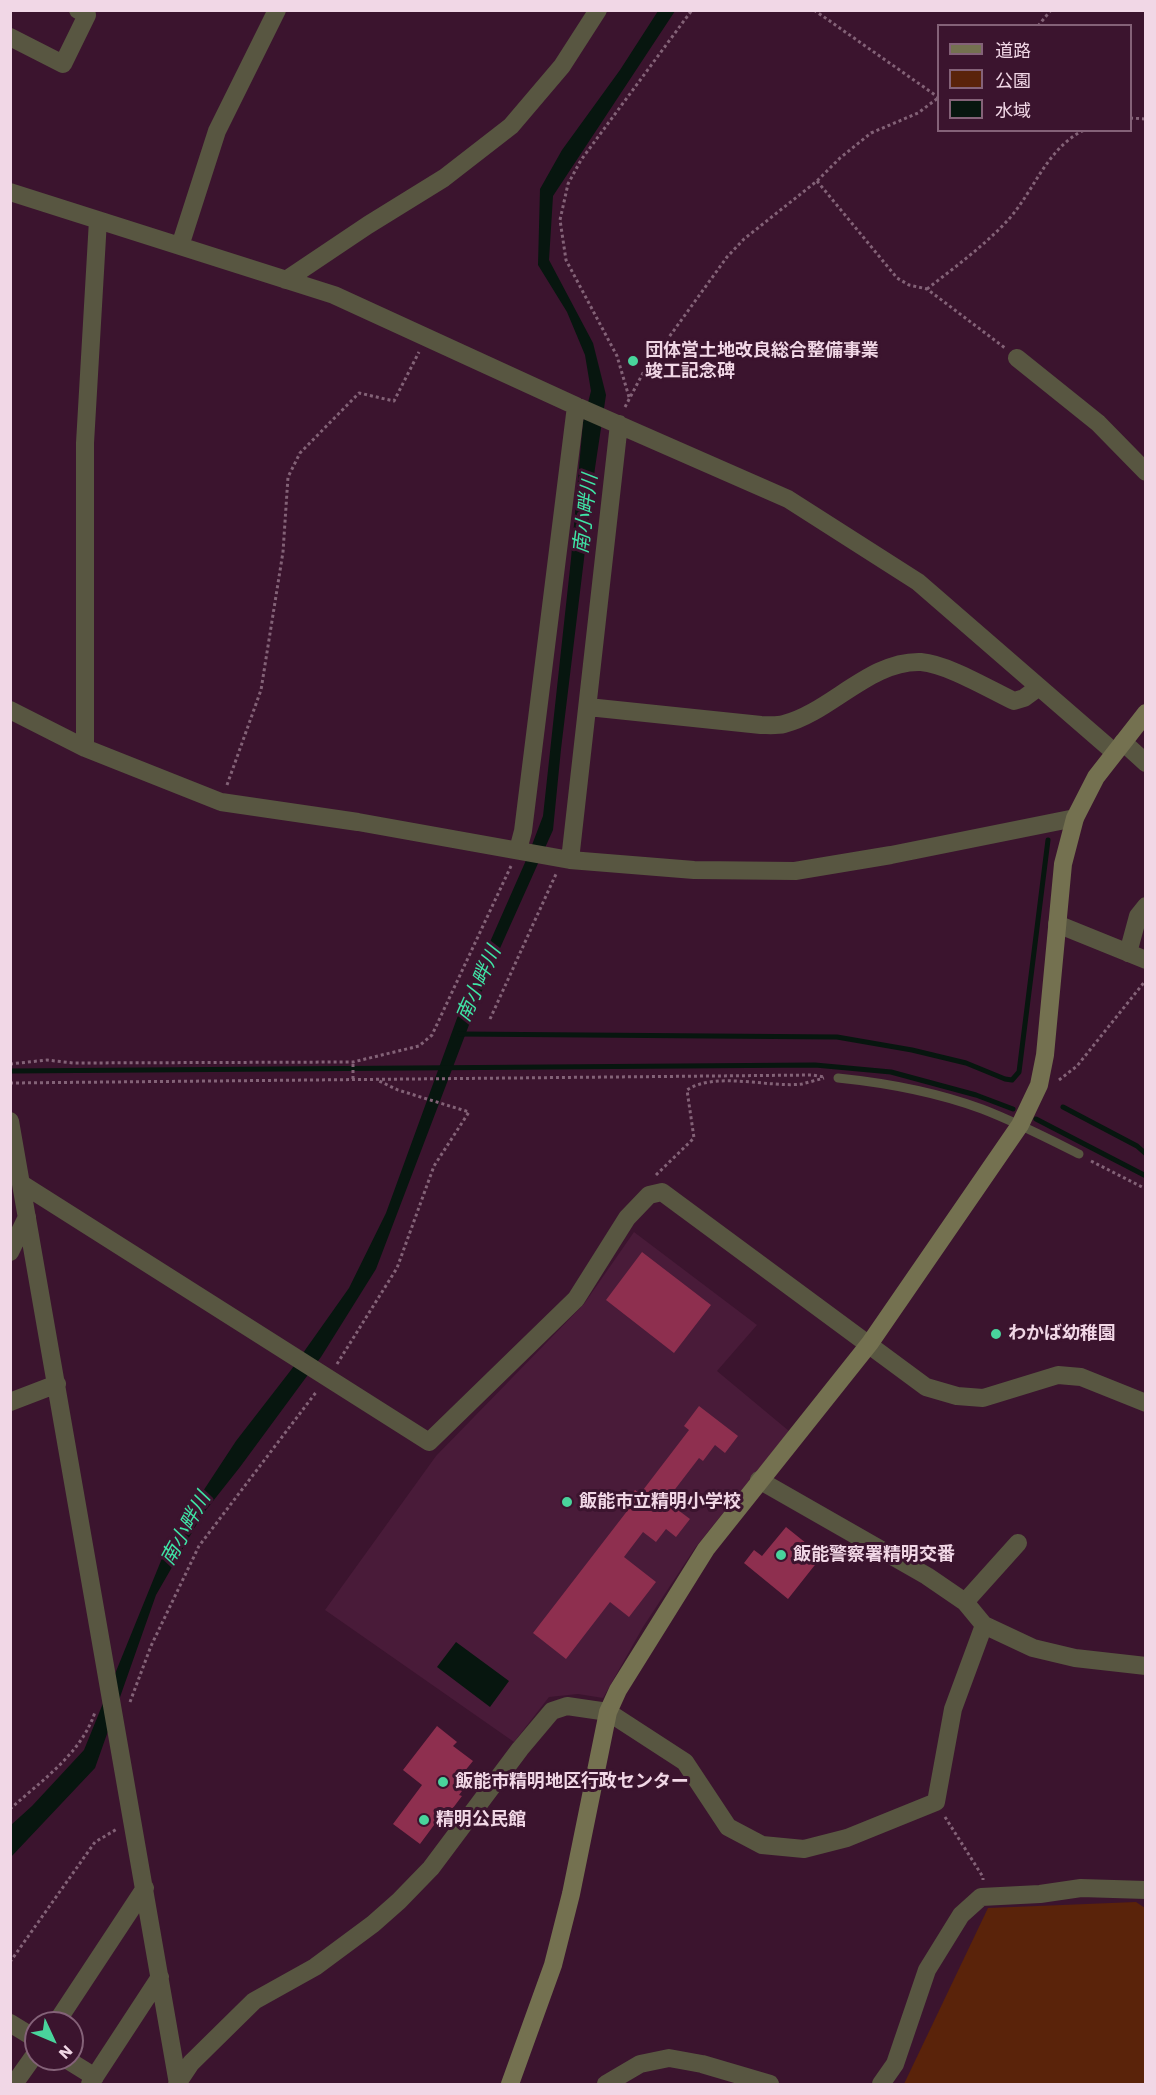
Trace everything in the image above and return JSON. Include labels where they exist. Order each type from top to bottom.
[{"type":"street","points":[[10,37],[63,64],[87,15],[78,10]]},
{"type":"street","points":[[180,246],[217,131],[277,10]]},
{"type":"street","points":[[286,280],[444,178],[511,126],[562,66],[598,10]]},
{"type":"street","points":[[10,192],[334,295],[578,407],[788,499],[918,582],[1039,687],[1118,747],[1146,762]]},
{"type":"street","points":[[85,748],[85,443],[98,220]]},
{"type":"street","points":[[1017,358],[1098,423],[1146,472]]},
{"type":"street","points":[[520,851],[578,407]]},
{"type":"street","points":[[563,858],[588,707],[615,423]]},
{"type":"street","points":[[588,707],[761,725],[781,725],[808,714],[882,670],[899,664],[922,662],[942,667],[1014,701],[1024,698],[1039,687]]},
{"type":"street","points":[[10,710],[85,748],[221,802],[358,822],[563,858],[694,870],[795,871],[891,855],[1075,818]]},
{"type":"street","points":[[510,2085],[553,1965],[571,1894],[608,1712],[618,1690],[690,1572],[759,1480],[870,1343],[1020,1125],[1039,1085],[1045,1055],[1063,864],[1075,818],[1096,777],[1146,713]]},
{"type":"street","points":[[1128,953],[1138,916],[1146,906]]},
{"type":"street","points":[[1057,924],[1146,960]]},
{"type":"street","points":[[10,1121],[106,1678],[134,1820],[178,2084]]},
{"type":"street","points":[[22,1184],[429,1442],[576,1299],[627,1218],[649,1195],[662,1192],[870,1343],[926,1387],[957,1396],[983,1398],[1058,1376],[1081,1377],[1146,1403]]},
{"type":"street","points":[[10,1252],[27,1217]]},
{"type":"street","points":[[10,1402],[57,1384]]},
{"type":"street","points":[[759,1480],[927,1576],[965,1602],[984,1625],[1033,1648],[1075,1658],[1146,1666]]},
{"type":"street","points":[[965,1602],[1018,1543]]},
{"type":"street","points":[[178,2084],[191,2063],[254,2001],[315,1966],[373,1924],[399,1901],[431,1868],[520,1749],[552,1711],[567,1706],[608,1712],[685,1762],[728,1827],[762,1845],[804,1848],[847,1838],[936,1802],[953,1709],[984,1625]]},
{"type":"street","points":[[64,2011],[145,1888]]},
{"type":"street","points":[[881,2085],[895,2064],[927,1970],[962,1915],[981,1897],[1040,1894],[1081,1888],[1146,1890]]},
{"type":"street","points":[[80,2071],[92,2081],[160,1977]]},
{"type":"street","points":[[10,2023],[24,2032]]},
{"type":"street","points":[[606,2085],[640,2064],[669,2058],[702,2064],[770,2085]]},
{"type":"street","points":[[14,2085],[24,2070]]},
{"type":"lane","points":[[838,1078],[880,1082],[981,1108],[1079,1154]]},
{"type":"path","points":[[629,397],[617,356],[566,260],[560,220],[568,184],[581,160],[692,10]]},
{"type":"path","points":[[814,10],[937,97]]},
{"type":"path","points":[[1040,24],[1051,10]]},
{"type":"path","points":[[615,423],[643,373],[727,257],[744,239],[817,181],[840,158],[871,133],[918,112],[937,99]]},
{"type":"path","points":[[927,289],[982,245],[1008,220],[1023,202],[1058,149],[1080,132]]},
{"type":"path","points":[[817,181],[897,278],[909,285],[927,289],[1017,358]]},
{"type":"path","points":[[221,802],[261,690],[283,552],[288,477],[300,453],[359,393],[394,401],[427,337]]},
{"type":"path","points":[[10,1064],[47,1060],[73,1063],[353,1064],[419,1046],[432,1035],[520,851]]},
{"type":"path","points":[[490,1019],[563,858]]},
{"type":"path","points":[[1059,1080],[1077,1066],[1146,980]]},
{"type":"path","points":[[353,1064],[353,1078]]},
{"type":"path","points":[[10,1083],[353,1078],[377,1080],[812,1075],[826,1077],[801,1084],[706,1083],[696,1084],[687,1090],[694,1138],[655,1174],[662,1192]]},
{"type":"path","points":[[128,1708],[150,1646],[199,1546],[327,1377],[397,1268],[434,1166],[469,1112],[398,1090],[377,1080]]},
{"type":"path","points":[[1079,1154],[1146,1189]]},
{"type":"path","points":[[10,1809],[66,1758],[92,1722],[95,1711]]},
{"type":"path","points":[[936,1802],[983,1878],[981,1897]]},
{"type":"path","points":[[10,1962],[95,1842],[134,1820]]},
{"type":"shaded area","name":"飯能市立精明小学校","points":[[634,1232],[757,1325],[717,1371],[789,1431],[695,1548],[643,1627],[603,1698],[578,1694],[549,1697],[514,1742],[325,1610],[436,1456],[584,1304]]},
{"type":"green space","points":[[1136,1902],[1145,1908],[1145,2084],[904,2084],[988,1908]]},
{"type":"water","name":"南小畔川","points":[[658,11],[675,11],[553,196],[549,260],[593,343],[606,395],[595,468],[553,830],[488,975],[376,1269],[321,1357],[202,1515],[156,1595],[95,1768],[11,1857],[11,1825],[84,1750],[167,1546],[236,1441],[291,1370],[349,1288],[386,1213],[460,1010],[527,858],[543,816],[571,559],[583,422],[591,391],[585,355],[567,312],[538,265],[540,189],[562,150],[620,70]]},
{"type":"water","points":[[456,1642],[509,1681],[490,1707],[437,1667]]},
{"type":"building","points":[[642,1252],[711,1305],[674,1353],[606,1300]]},
{"type":"building","points":[[699,1406],[738,1436],[725,1453],[715,1445],[703,1461],[699,1458],[666,1501],[690,1519],[676,1537],[666,1529],[656,1542],[643,1532],[624,1557],[656,1582],[629,1617],[610,1602],[566,1659],[533,1633],[631,1506],[626,1502],[635,1490],[640,1494],[689,1430],[684,1426]]},
{"type":"building","points":[[786,1527],[822,1556],[788,1599],[744,1563],[754,1550],[762,1556]]},
{"type":"building","name":"飯能市精明地区行政センター","points":[[437,1726],[457,1742],[453,1746],[473,1761],[464,1772],[472,1778],[444,1820],[440,1817],[420,1844],[393,1824],[422,1785],[403,1770]]},
{"type":"waterway","name":"南小畔川","points":[[460,1034],[837,1037],[912,1050],[966,1063],[1012,1080],[1019,1072],[1048,840]]},
{"type":"waterway","points":[[10,1071],[815,1065],[891,1072],[976,1095],[1013,1109]]},
{"type":"waterway","points":[[1063,1107],[1137,1146],[1146,1154]]},
{"type":"waterway","points":[[1036,1119],[1146,1176]]},
{"type":"place","name":"団体営土地改良総合整備事業 竣工記念碑","points":[[633,361]]},
{"type":"place","name":"わかば幼稚園","points":[[996,1334]]},
{"type":"place","name":"飯能市立精明小学校","points":[[567,1502]]},
{"type":"place","name":"飯能警察署精明交番","points":[[781,1555]]},
{"type":"place","name":"飯能市精明地区行政センター","points":[[443,1782]]},
{"type":"place","name":"精明公民館","points":[[424,1820]]}]
